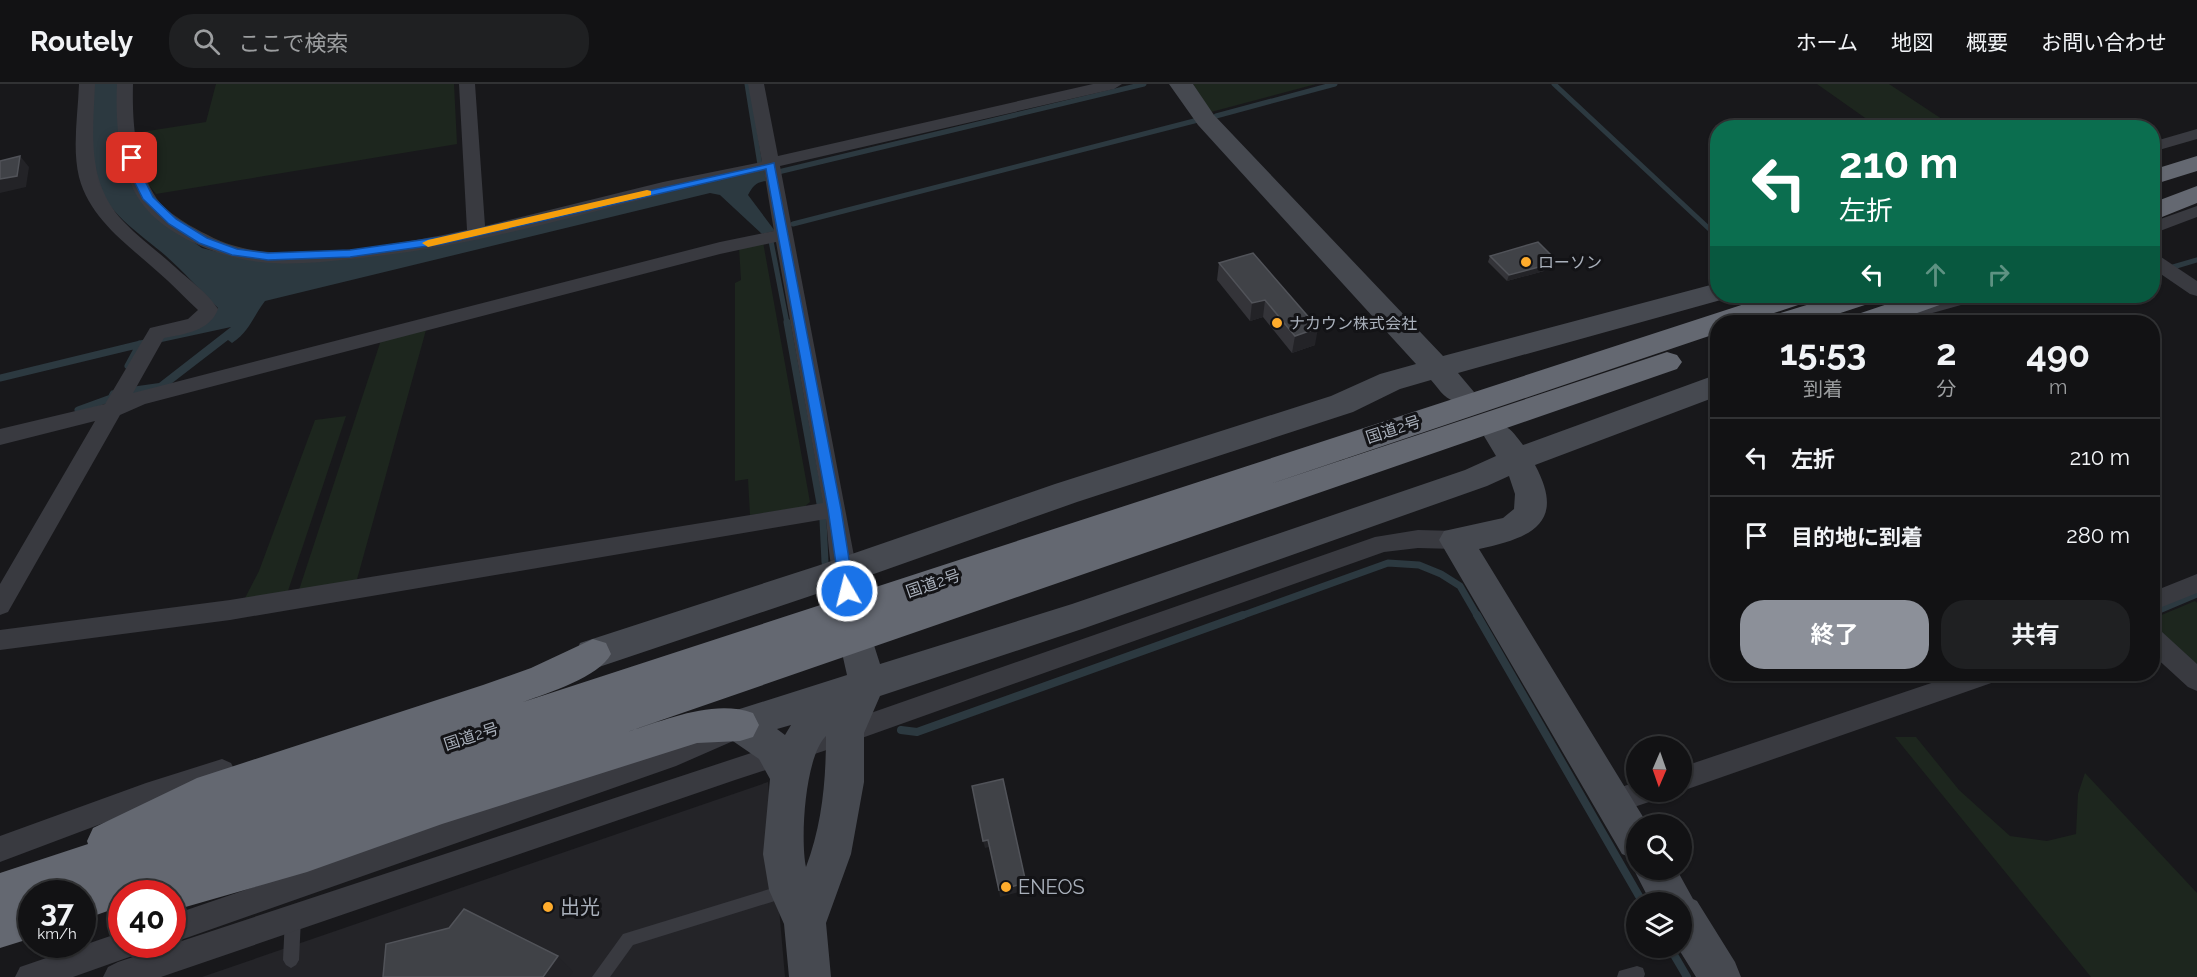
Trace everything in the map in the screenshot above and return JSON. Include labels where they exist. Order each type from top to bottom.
[{"type":"highway","points":[[2160,158],[2197,147]]},
{"type":"highway","points":[[2160,175],[2197,163]]},
{"type":"highway","points":[[2160,195],[2197,183]]},
{"type":"highway","points":[[2160,210],[2197,194]]},
{"type":"highway","name":"国道2号","points":[[1741,315],[1776,303]]},
{"type":"highway","points":[[1806,315],[1842,303]]},
{"type":"highway","points":[[1885,315],[1918,303]]},
{"type":"highway","name":"国道2号","points":[[72,880],[1710,325]]},
{"type":"highway","name":"国道2号","points":[[96,895],[1710,348]]},
{"type":"highway","points":[[49,880],[136,825],[197,796],[483,701],[544,679],[592,654]]},
{"type":"highway","points":[[96,897],[168,892],[307,853],[442,806],[697,727],[740,725]]},
{"type":"highway","name":"国道2号","points":[[0,927],[18,902]]},
{"type":"street","points":[[0,605],[104,411],[157,333],[204,318],[208,309],[116,226],[95,197],[88,176],[86,158],[87,84]]},
{"type":"street","points":[[124,84],[124,125],[136,175],[148,199],[172,222],[203,240],[236,252],[268,256],[312,257],[404,248],[476,233],[768,168],[1113,84]]},
{"type":"street","points":[[467,84],[476,233]]},
{"type":"street","points":[[756,84],[775,236],[826,511],[843,556],[845,581]]},
{"type":"street","points":[[1181,84],[1206,120],[1459,392]]},
{"type":"street","points":[[2160,145],[2197,134]]},
{"type":"street","points":[[2160,226],[2197,211]]},
{"type":"street","points":[[0,437],[104,411],[150,396],[775,236]]},
{"type":"street","points":[[2160,265],[2197,290]]},
{"type":"street","points":[[0,849],[146,795],[680,627],[845,581],[1065,493],[1342,404],[1390,381],[1710,294]]},
{"type":"street","points":[[1904,315],[1947,303]]},
{"type":"street","points":[[186,924],[294,889],[667,758],[864,669],[1073,618],[1465,482],[1508,448],[1679,401],[1710,387]]},
{"type":"street","points":[[118,977],[293,917],[788,759],[845,733],[1383,543],[1418,539],[1456,540],[1517,526],[1530,511],[1531,496],[1526,476],[1508,448]]},
{"type":"street","points":[[0,640],[230,610],[826,511]]},
{"type":"street","points":[[1456,540],[1626,794]]},
{"type":"street","points":[[2160,599],[2197,583]]},
{"type":"street","points":[[2160,645],[2197,680]]},
{"type":"street","points":[[805,900],[831,854],[845,782],[845,733],[864,669]]},
{"type":"street","points":[[810,977],[805,900],[783,854],[788,759],[815,722],[864,669]]},
{"type":"street","points":[[1692,776],[1968,681]]},
{"type":"street","points":[[740,725],[788,759]]},
{"type":"street","points":[[293,917],[294,889]]},
{"type":"street","points":[[1692,931],[1720,977]]},
{"type":"street","points":[[30,977],[108,951]]},
{"type":"lane","points":[[600,977],[628,939],[805,900]]},
{"type":"lane","points":[[291,960],[293,917]]},
{"type":"shaded area","points":[[93,84],[120,84],[120,137],[128,179],[147,209],[202,248],[222,253],[367,255],[764,169],[766,181],[755,185],[748,195],[775,231],[762,234],[720,195],[710,193],[265,301],[247,329],[232,343],[228,340],[167,387],[126,396],[131,387],[159,383],[231,327],[157,343],[156,339],[206,324],[218,308],[173,262],[114,211],[99,189],[92,153]]},
{"type":"shaded area","points":[[216,84],[454,84],[457,144],[156,194],[144,179],[135,133],[206,122]]},
{"type":"shaded area","points":[[1193,84],[1316,84],[1211,112]]},
{"type":"shaded area","points":[[1817,84],[1889,84],[1943,120],[1868,120]]},
{"type":"shaded area","points":[[763,242],[810,502],[804,507],[750,515],[748,479],[735,481],[735,283],[741,280],[739,247]]},
{"type":"shaded area","points":[[426,330],[356,583],[298,593],[381,340]]},
{"type":"shaded area","points":[[346,416],[287,594],[244,600],[259,571],[315,420]]},
{"type":"shaded area","points":[[2195,601],[2197,603],[2197,675],[2160,640],[2160,616]]},
{"type":"shaded area","points":[[1895,737],[1916,737],[1959,790],[2010,836],[2047,841],[2076,834],[2078,794],[2085,773],[2197,893],[2197,977],[2091,977]]},
{"type":"shaded area","points":[[768,782],[785,977],[202,977]]},
{"type":"building","points":[[20,156],[17,176],[0,179],[0,161]]},
{"type":"building","points":[[1538,242],[1555,259],[1543,262],[1546,265],[1509,275],[1490,256]]},
{"type":"building","points":[[1253,253],[1318,328],[1295,336],[1265,300],[1252,303],[1219,263]]},
{"type":"building","points":[[1003,779],[1026,883],[999,890],[988,840],[983,841],[972,786]]},
{"type":"building","points":[[464,909],[558,956],[543,977],[383,977],[386,944],[449,928]]},
{"type":"waterway","points":[[747,84],[761,171]]},
{"type":"waterway","points":[[774,173],[1144,84]]},
{"type":"waterway","points":[[1216,116],[1335,84]]},
{"type":"waterway","points":[[1554,84],[1710,230]]},
{"type":"waterway","points":[[793,224],[1198,120]]},
{"type":"waterway","points":[[770,236],[787,323]]},
{"type":"waterway","points":[[2173,267],[2197,260]]},
{"type":"waterway","points":[[787,322],[823,520],[825,562]]},
{"type":"waterway","points":[[140,344],[149,342]]},
{"type":"waterway","points":[[0,378],[140,344]]},
{"type":"waterway","points":[[128,366],[140,344]]},
{"type":"waterway","points":[[78,410],[111,398],[113,394]]},
{"type":"waterway","points":[[1238,617],[1388,563],[1419,565],[1441,574],[1460,586],[1478,617]]},
{"type":"waterway","points":[[2160,610],[2197,594]]},
{"type":"waterway","points":[[901,730],[917,732],[1243,615]]},
{"type":"waterway","points":[[1477,615],[1637,892]]},
{"type":"waterway","points":[[1676,958],[1687,977]]},
{"type":"slow traffic","points":[[428,243],[647,193]]},
{"type":"place","name":"ローソン","points":[[1526,262]]},
{"type":"place","name":"ナカウン株式会社","points":[[1277,323]]},
{"type":"place","name":"ENEOS","points":[[1006,887]]},
{"type":"place","name":"出光","points":[[548,907]]},
{"type":"route","points":[[132,158],[136,175],[152,204],[172,222],[203,240],[236,252],[268,256],[312,257],[404,248],[442,241],[771,165],[835,509],[847,591]]}]
